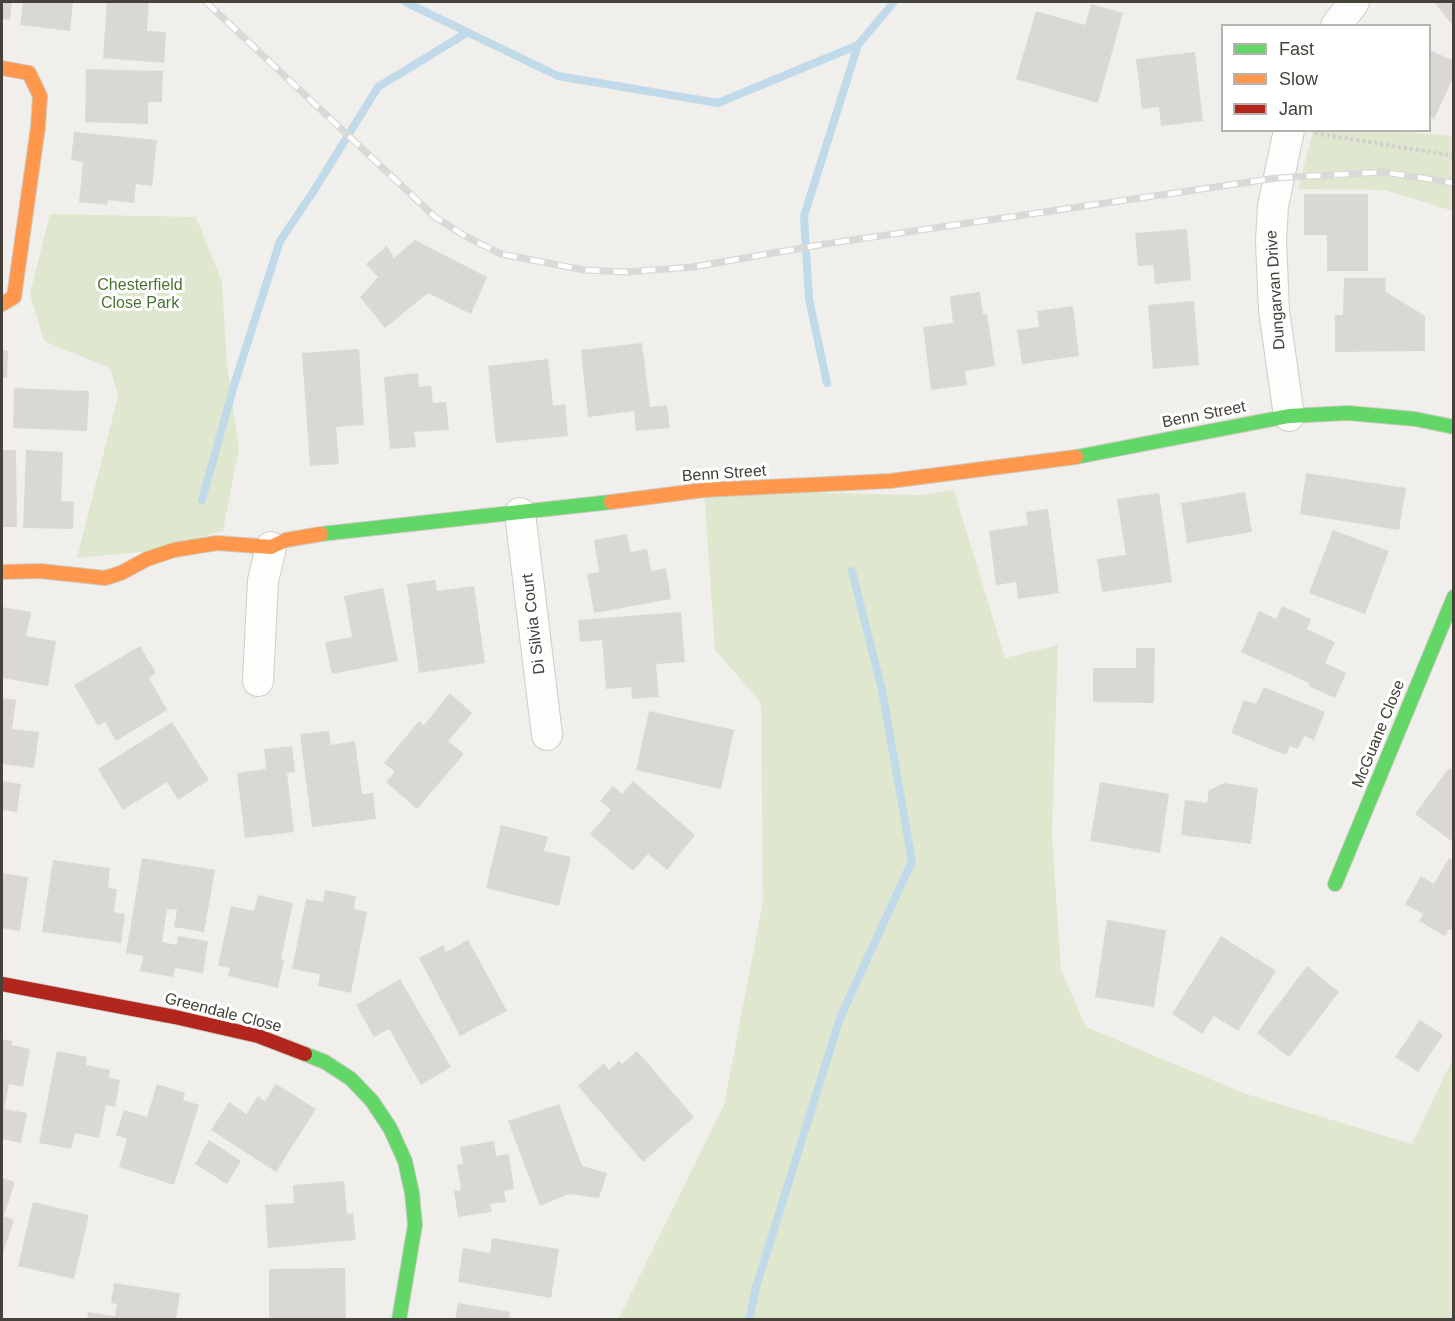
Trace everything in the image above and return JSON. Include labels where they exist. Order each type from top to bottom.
[{"type":"street","points":[[1338,24],[1354,2]]},
{"type":"street","points":[[2,68],[29,73],[40,96],[38,127],[14,297],[2,304]]},
{"type":"street","name":"Dungarvan Drive","points":[[1289,416],[1274,310],[1271,241],[1274,197],[1299,132]]},
{"type":"street","name":"Benn Street","points":[[2,572],[40,571],[105,578],[121,573],[147,559],[174,550],[217,543],[271,547],[285,540],[308,535],[520,513],[704,490],[890,481],[1063,459],[1289,416],[1348,413],[1415,419],[1454,427]]},
{"type":"street","name":"Di Silvia Court","points":[[520,513],[547,735]]},
{"type":"street","points":[[258,681],[263,581],[271,547]]},
{"type":"street","name":"McGuane Close","points":[[1335,884],[1454,597]]},
{"type":"street","name":"Greendale Close","points":[[2,984],[185,1019],[258,1036],[325,1062],[351,1079],[372,1101],[390,1128],[405,1161],[412,1193],[415,1225],[399,1320]]},
{"type":"path","points":[[1305,132],[1454,156]]},
{"type":"green space","points":[[1313,132],[1404,132],[1453,136],[1453,211],[1385,190],[1298,189]]},
{"type":"green space","name":"Chesterfield Close Park","points":[[50,214],[196,217],[222,282],[227,365],[239,449],[223,531],[151,551],[77,558],[118,396],[110,368],[44,341],[30,294]]},
{"type":"green space","points":[[704,490],[919,495],[954,490],[1005,658],[1058,645],[1052,834],[1061,970],[1086,1027],[1246,1094],[1412,1144],[1453,1058],[1453,1319],[618,1320],[724,1105],[763,901],[761,703],[715,650]]},
{"type":"building","points":[[2,2],[12,2],[10,20],[2,19]]},
{"type":"building","points":[[23,2],[73,2],[70,31],[20,25]]},
{"type":"building","points":[[107,2],[149,2],[147,31],[166,32],[164,63],[103,58]]},
{"type":"building","points":[[1434,2],[1454,2],[1454,27]]},
{"type":"building","points":[[1091,4],[1123,13],[1098,103],[1016,79],[1036,11],[1085,25]]},
{"type":"building","points":[[1431,50],[1454,61],[1454,76],[1434,119],[1431,118]]},
{"type":"building","points":[[1195,52],[1203,121],[1161,126],[1159,107],[1142,109],[1136,59]]},
{"type":"building","points":[[86,69],[163,71],[162,102],[148,102],[148,124],[85,122]]},
{"type":"building","points":[[74,132],[157,140],[152,186],[136,184],[134,203],[108,200],[107,205],[79,202],[83,162],[71,160]]},
{"type":"building","points":[[1304,194],[1368,194],[1368,271],[1327,271],[1327,235],[1304,235]]},
{"type":"building","points":[[1187,229],[1191,280],[1155,284],[1153,265],[1138,266],[1135,233]]},
{"type":"building","points":[[415,240],[487,277],[471,314],[428,293],[385,328],[360,297],[378,277],[366,264],[387,246],[394,258]]},
{"type":"building","points":[[1344,278],[1385,278],[1386,292],[1425,316],[1425,351],[1335,352],[1335,315],[1343,315]]},
{"type":"building","points":[[980,292],[983,314],[987,314],[995,366],[965,371],[967,385],[931,390],[923,327],[953,323],[950,296]]},
{"type":"building","points":[[1194,301],[1199,365],[1153,369],[1148,305]]},
{"type":"building","points":[[1073,306],[1079,356],[1022,364],[1017,330],[1039,327],[1037,311]]},
{"type":"building","points":[[642,343],[650,407],[667,405],[670,428],[636,431],[634,411],[588,417],[581,350]]},
{"type":"building","points":[[359,349],[364,425],[336,427],[339,464],[310,466],[302,353]]},
{"type":"building","points":[[2,350],[8,351],[7,378],[2,377]]},
{"type":"building","points":[[548,359],[553,406],[565,404],[568,436],[496,443],[488,366]]},
{"type":"building","points":[[418,373],[419,387],[431,386],[433,403],[446,402],[449,430],[414,432],[416,447],[390,449],[384,377]]},
{"type":"building","points":[[14,388],[89,391],[87,431],[13,428]]},
{"type":"building","points":[[2,450],[16,450],[17,527],[2,527]]},
{"type":"building","points":[[26,450],[63,452],[61,501],[74,502],[73,529],[23,528]]},
{"type":"building","points":[[1306,473],[1406,488],[1399,530],[1300,514]]},
{"type":"building","points":[[1245,492],[1252,532],[1187,543],[1181,503]]},
{"type":"building","points":[[1159,493],[1172,582],[1102,592],[1097,559],[1126,555],[1117,499]]},
{"type":"building","points":[[1048,509],[1059,593],[1018,599],[1016,582],[996,585],[989,531],[1028,525],[1026,512]]},
{"type":"building","points":[[1333,530],[1389,551],[1365,614],[1309,593]]},
{"type":"building","points":[[627,534],[630,552],[647,549],[651,571],[666,568],[671,599],[594,613],[587,574],[599,572],[594,540]]},
{"type":"building","points":[[435,580],[437,591],[474,586],[485,663],[419,673],[407,584]]},
{"type":"building","points":[[383,588],[398,661],[332,674],[325,642],[352,637],[344,596]]},
{"type":"building","points":[[1282,606],[1311,619],[1307,629],[1335,642],[1325,663],[1346,673],[1335,698],[1308,686],[1309,683],[1241,652],[1259,611],[1276,619]]},
{"type":"building","points":[[2,607],[31,612],[26,636],[56,641],[48,686],[2,678]]},
{"type":"building","points":[[681,612],[685,662],[656,664],[659,697],[632,699],[631,687],[606,689],[602,640],[580,642],[578,620]]},
{"type":"building","points":[[140,646],[156,673],[149,678],[167,710],[116,741],[105,722],[98,726],[74,685]]},
{"type":"building","points":[[1136,648],[1155,648],[1154,703],[1093,702],[1093,668],[1136,668]]},
{"type":"building","points":[[1264,687],[1325,712],[1314,740],[1304,736],[1298,749],[1290,746],[1286,755],[1231,733],[1244,700],[1256,704]]},
{"type":"building","points":[[450,693],[472,713],[448,741],[464,754],[417,809],[386,782],[395,772],[384,763],[419,721],[424,725]]},
{"type":"building","points":[[2,698],[16,700],[12,729],[39,732],[34,768],[2,764]]},
{"type":"building","points":[[649,711],[734,730],[721,789],[636,770]]},
{"type":"building","points":[[172,722],[209,780],[178,800],[167,782],[123,810],[98,769]]},
{"type":"building","points":[[329,731],[331,745],[355,741],[362,794],[373,793],[376,819],[312,827],[300,734]]},
{"type":"building","points":[[292,746],[295,772],[287,773],[294,832],[245,838],[237,773],[266,769],[264,749]]},
{"type":"building","points":[[1449,768],[1454,771],[1454,843],[1415,814]]},
{"type":"building","points":[[2,781],[21,784],[17,812],[2,810]]},
{"type":"building","points":[[633,781],[695,835],[667,870],[648,854],[633,871],[590,834],[611,810],[600,801],[613,786],[622,794]]},
{"type":"building","points":[[1100,782],[1169,794],[1160,853],[1090,841]]},
{"type":"building","points":[[1224,783],[1258,788],[1251,844],[1181,835],[1185,800],[1207,803],[1209,790]]},
{"type":"building","points":[[501,825],[548,837],[544,851],[571,857],[559,906],[486,888]]},
{"type":"building","points":[[142,858],[215,870],[204,932],[174,927],[177,910],[167,909],[162,942],[177,945],[178,936],[208,941],[203,973],[175,968],[173,977],[140,971],[143,956],[126,953]]},
{"type":"building","points":[[1449,858],[1454,861],[1454,931],[1449,929],[1445,936],[1419,921],[1423,914],[1405,904],[1421,876],[1434,884]]},
{"type":"building","points":[[53,860],[110,868],[108,888],[117,889],[114,912],[125,914],[121,943],[42,932]]},
{"type":"building","points":[[2,873],[28,877],[20,931],[2,928]]},
{"type":"building","points":[[325,890],[356,896],[354,909],[367,912],[351,993],[318,986],[320,974],[292,969],[306,899],[323,902]]},
{"type":"building","points":[[258,895],[293,903],[281,959],[284,960],[278,988],[228,976],[230,968],[218,966],[231,906],[254,911]]},
{"type":"building","points":[[1107,920],[1166,930],[1154,1007],[1095,997]]},
{"type":"building","points":[[1221,936],[1276,971],[1238,1031],[1214,1016],[1202,1034],[1172,1014]]},
{"type":"building","points":[[468,940],[507,1011],[460,1036],[419,958],[443,945],[446,952]]},
{"type":"building","points":[[1307,966],[1339,992],[1289,1057],[1257,1033]]},
{"type":"building","points":[[400,979],[451,1067],[421,1085],[389,1029],[374,1037],[356,1005]]},
{"type":"building","points":[[1420,1020],[1443,1035],[1418,1072],[1395,1057]]},
{"type":"building","points":[[2,1039],[12,1041],[12,1045],[30,1049],[23,1087],[9,1084],[4,1109],[27,1113],[21,1143],[2,1139]]},
{"type":"building","points":[[57,1051],[87,1057],[86,1065],[110,1070],[109,1078],[120,1080],[115,1107],[106,1105],[99,1138],[75,1133],[71,1149],[39,1143]]},
{"type":"building","points":[[637,1051],[694,1117],[643,1162],[578,1086],[604,1063],[609,1070],[619,1061],[622,1064]]},
{"type":"building","points":[[157,1084],[185,1093],[183,1100],[199,1105],[174,1185],[119,1167],[127,1139],[116,1135],[124,1110],[147,1117]]},
{"type":"building","points":[[276,1084],[316,1109],[276,1172],[211,1130],[229,1102],[246,1114],[258,1096],[265,1101]]},
{"type":"building","points":[[559,1104],[582,1166],[607,1173],[599,1198],[569,1194],[540,1206],[508,1121]]},
{"type":"building","points":[[209,1140],[241,1161],[227,1184],[195,1164]]},
{"type":"building","points":[[494,1141],[496,1156],[509,1154],[514,1189],[504,1191],[506,1202],[490,1204],[492,1212],[458,1217],[454,1191],[461,1190],[457,1165],[463,1164],[460,1147]]},
{"type":"building","points":[[2,1178],[15,1182],[4,1216],[14,1220],[2,1256]]},
{"type":"building","points":[[344,1181],[347,1214],[353,1213],[356,1240],[268,1248],[265,1205],[294,1203],[293,1185]]},
{"type":"building","points":[[33,1202],[89,1215],[74,1279],[18,1266]]},
{"type":"building","points":[[492,1238],[559,1249],[551,1298],[458,1282],[463,1248],[490,1253]]},
{"type":"building","points":[[345,1268],[346,1320],[269,1320],[269,1269]]},
{"type":"building","points":[[114,1283],[180,1293],[176,1320],[87,1320],[88,1312],[115,1316],[117,1304],[111,1303]]},
{"type":"building","points":[[458,1303],[510,1312],[509,1320],[455,1320]]},
{"type":"waterway","points":[[405,2],[558,76],[718,103],[858,45]]},
{"type":"waterway","points":[[827,383],[809,299],[804,216],[858,45],[894,2]]},
{"type":"waterway","points":[[202,500],[235,382],[280,241],[378,87],[468,32]]},
{"type":"waterway","points":[[749,1320],[756,1287],[840,1018],[912,861],[882,690],[852,571]]},
{"type":"railway","points":[[206,2],[435,217],[465,236],[501,254],[584,270],[626,272],[693,267],[825,244],[1277,178],[1384,172],[1454,183]]},
{"type":"traffic: fast","points":[[1076,457],[1289,416],[1348,413],[1415,419],[1454,427]]},
{"type":"traffic: fast","points":[[321,534],[611,502]]},
{"type":"traffic: fast","points":[[1335,884],[1454,597]]},
{"type":"traffic: fast","points":[[305,1054],[325,1062],[351,1079],[372,1101],[390,1128],[405,1161],[412,1193],[415,1225],[399,1320]]},
{"type":"traffic: slow","points":[[2,68],[29,73],[40,96],[38,127],[14,297],[2,304]]},
{"type":"traffic: slow","points":[[611,502],[704,490],[890,481],[1076,457]]},
{"type":"traffic: slow","points":[[2,572],[40,571],[105,578],[121,573],[147,559],[174,550],[217,543],[271,547],[286,540],[321,534]]},
{"type":"traffic: jam","points":[[2,984],[175,1017],[258,1036],[305,1054]]}]
